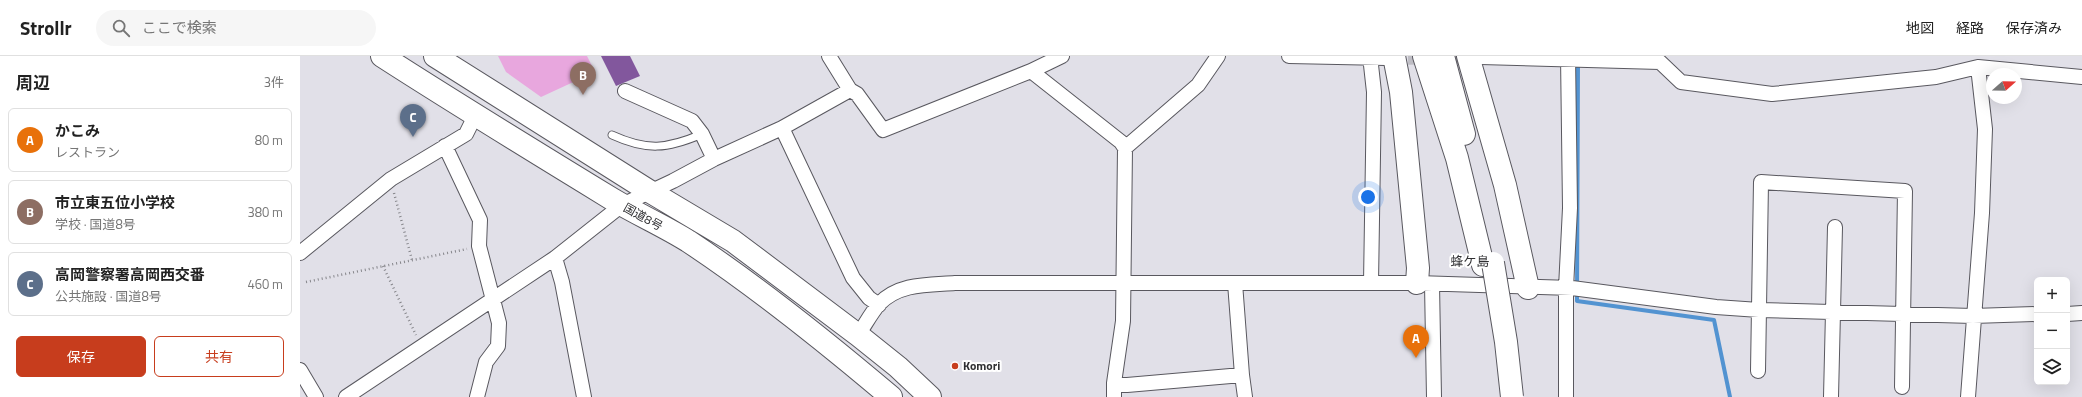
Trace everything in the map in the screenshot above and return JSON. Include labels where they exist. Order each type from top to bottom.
[{"type":"highway","name":"国道8号","points":[[382,56],[475,116],[622,205],[687,241],[754,287],[842,356],[891,397]]},
{"type":"highway","name":"国道8号","points":[[435,56],[649,192],[733,241],[858,335],[898,367],[930,397]]},
{"type":"highway","points":[[1424,56],[1457,158],[1488,264],[1500,397]]},
{"type":"highway","points":[[1444,56],[1460,116],[1488,264],[1506,342],[1512,397]]},
{"type":"highway","points":[[1390,57],[1401,92],[1418,268],[1424,283]]},
{"type":"highway","points":[[1474,57],[1528,288]]},
{"type":"street","points":[[829,56],[850,90],[858,94],[883,130],[1031,71],[1062,56]]},
{"type":"street","points":[[1125,148],[1198,85],[1218,56]]},
{"type":"street","points":[[1289,56],[1390,57]]},
{"type":"street","points":[[1370,57],[1374,92],[1371,283]]},
{"type":"street","points":[[1474,57],[1660,62],[1681,82],[1772,94],[1936,77],[1978,67],[2082,77]]},
{"type":"street","points":[[1566,397],[1574,289],[1570,208],[1574,59]]},
{"type":"street","points":[[1968,397],[1982,213],[1985,129],[1978,67]]},
{"type":"street","points":[[1031,71],[1121,142],[1125,148],[1123,321],[1114,390],[1127,385],[1242,375]]},
{"type":"street","points":[[346,397],[422,348],[555,258],[622,205],[673,181],[714,159],[782,128],[850,90]]},
{"type":"street","points":[[626,91],[692,121],[702,134],[714,159]]},
{"type":"street","points":[[300,253],[391,179],[466,134],[475,116]]},
{"type":"street","points":[[782,128],[853,278],[869,298],[879,305]]},
{"type":"street","points":[[445,146],[480,220],[479,246],[492,301],[499,323],[498,346],[486,362],[477,397]]},
{"type":"street","points":[[1758,371],[1761,182],[1905,190],[1902,387]]},
{"type":"street","points":[[1831,397],[1835,227]]},
{"type":"street","points":[[555,258],[562,282],[584,397]]},
{"type":"street","points":[[1234,283],[1245,397]]},
{"type":"street","points":[[1424,283],[1434,397]]},
{"type":"street","points":[[858,335],[879,305],[893,293],[915,285],[1424,283],[1574,289],[1716,307],[1759,310],[1902,315],[1973,316],[2034,314]]},
{"type":"street","points":[[2070,314],[2082,313]]},
{"type":"street","points":[[300,370],[316,397]]},
{"type":"lane","points":[[612,135],[631,144],[649,147],[669,145],[702,134]]},
{"type":"path","points":[[391,179],[412,260]]},
{"type":"path","points":[[306,282],[479,246]]},
{"type":"path","points":[[383,266],[422,348]]},
{"type":"shaded area","points":[[498,56],[587,56],[595,72],[541,97],[506,72]]},
{"type":"building","points":[[601,56],[630,56],[640,76],[616,86]]},
{"type":"waterway","points":[[1578,62],[1577,301],[1714,320],[1730,397]]},
{"type":"tunnel","points":[[1387,58],[1476,57]]},
{"type":"place","name":"市立東五位小学校","points":[[583,95]]},
{"type":"place","name":"高岡警察署高岡西交番","points":[[413,137]]},
{"type":"place","name":"かこみ","points":[[1416,358]]},
{"type":"place","name":"Komori","points":[[955,366]]},
{"type":"district","name":"蜂ケ島","points":[[1470,261]]}]
